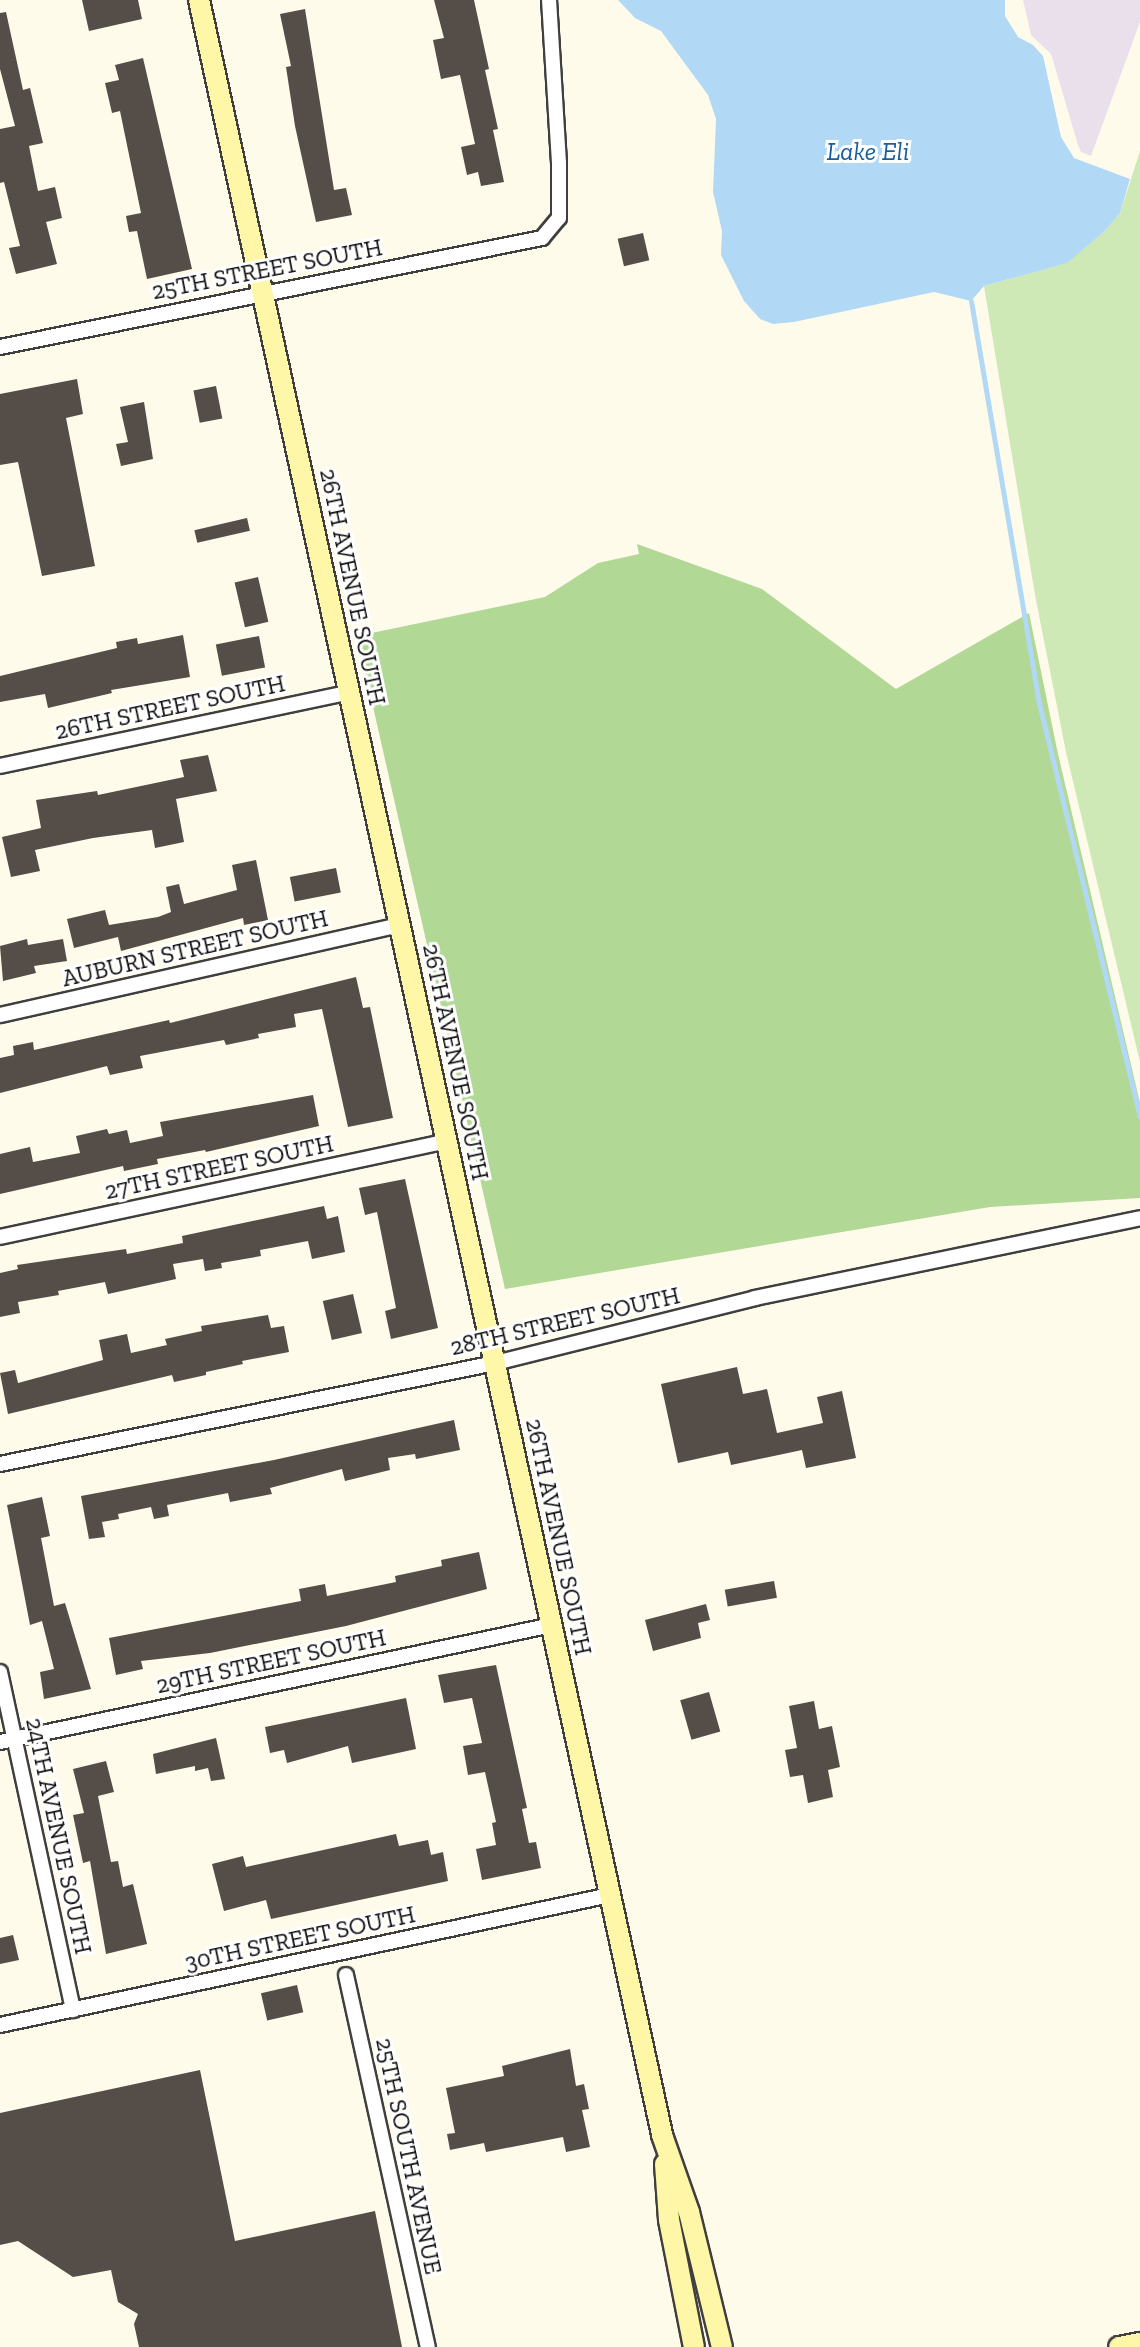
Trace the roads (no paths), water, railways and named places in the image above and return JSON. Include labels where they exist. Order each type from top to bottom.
[{"type":"street","name":"26TH AVENUE SOUTH","points":[[199,0],[662,2134],[690,2212],[722,2347]]},
{"type":"street","name":"25TH STREET SOUTH","points":[[0,347],[262,291],[542,238],[559,218],[560,163],[549,0]]},
{"type":"street","name":"26TH STREET SOUTH","points":[[0,766],[350,693]]},
{"type":"street","name":"AUBURN STREET SOUTH","points":[[0,1015],[400,925]]},
{"type":"street","name":"27TH STREET SOUTH","points":[[0,1237],[447,1141]]},
{"type":"street","name":"28TH STREET SOUTH","points":[[0,1464],[495,1363],[778,1293],[1140,1218]]},
{"type":"street","name":"29TH STREET SOUTH","points":[[0,1742],[552,1625]]},
{"type":"street","name":"24TH AVENUE SOUTH","points":[[0,1672],[73,2010]]},
{"type":"street","name":"30TH STREET SOUTH","points":[[0,2025],[610,1895]]},
{"type":"street","name":"25TH SOUTH AVENUE","points":[[346,1975],[428,2347]]},
{"type":"street","name":"26TH AVENUE SOUTH","points":[[662,2134],[669,2220],[694,2347]]},
{"type":"street","points":[[1119,2347],[1140,2343]]},
{"type":"water","name":"Lake Eli","points":[[618,0],[1005,0],[1005,16],[1018,37],[1033,45],[1043,56],[1061,137],[1074,158],[1130,179],[1120,213],[1105,231],[1067,263],[984,286],[971,301],[934,292],[794,322],[773,324],[760,319],[744,301],[721,255],[722,231],[713,192],[716,119],[708,95],[661,31],[635,18]]},
{"type":"waterway","points":[[971,301],[1038,699],[1140,1117]]}]
